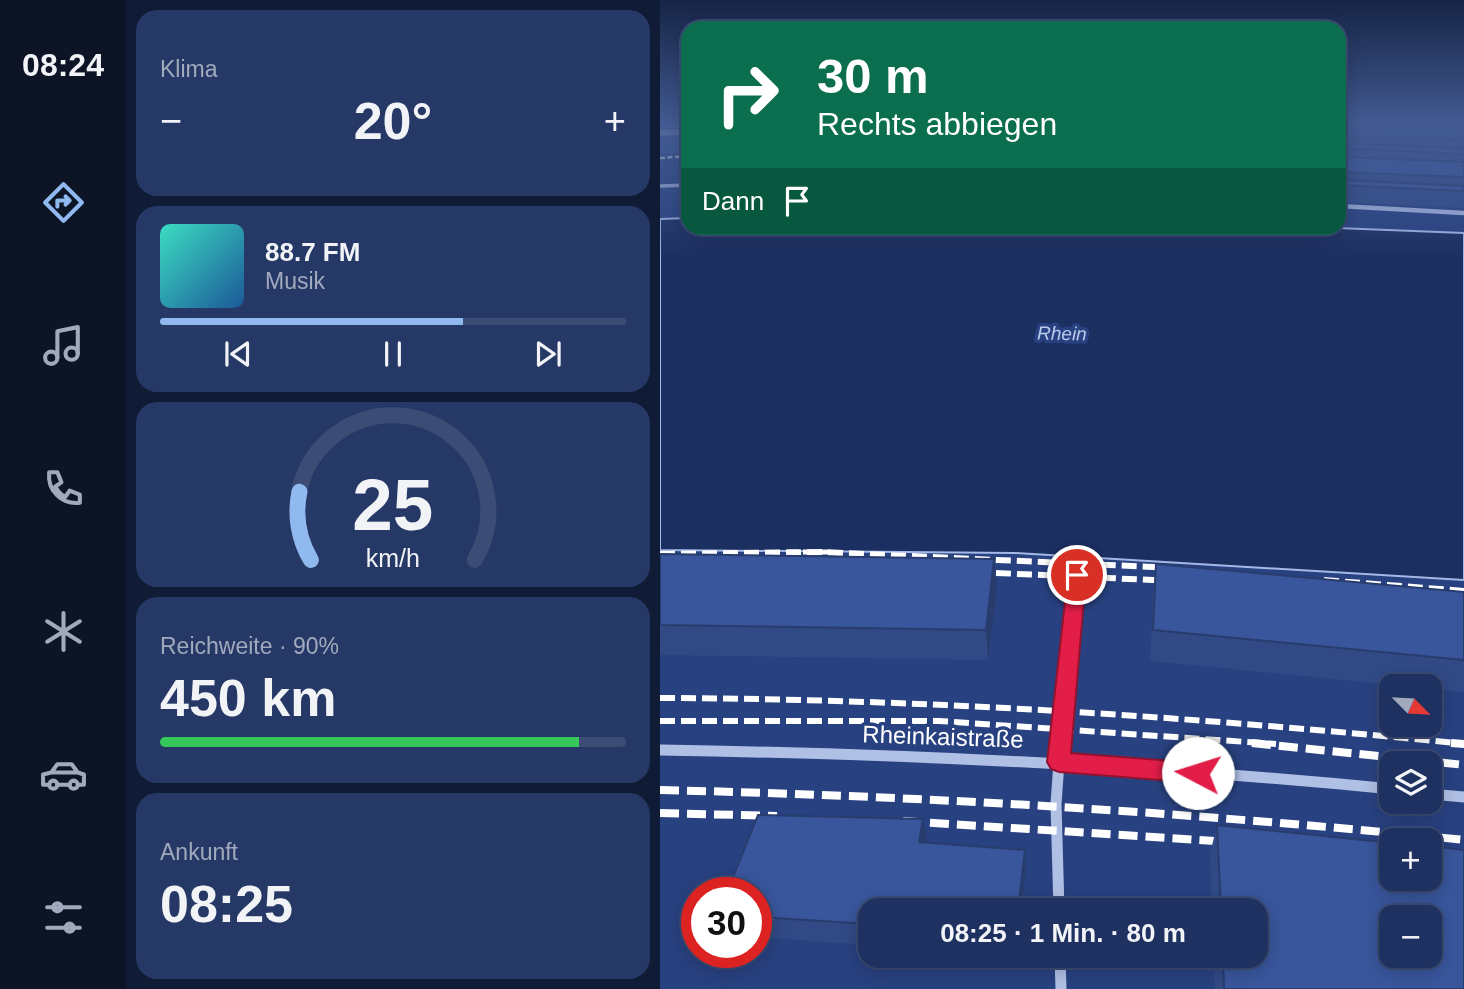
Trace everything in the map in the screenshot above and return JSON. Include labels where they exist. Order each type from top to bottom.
[{"type":"street","points":[[660,186],[681,185]]},
{"type":"street","points":[[1346,206],[1464,213]]},
{"type":"street","name":"Rheinkaistraße","points":[[660,750],[791,751],[1059,762],[1379,788]]},
{"type":"street","points":[[1059,762],[1056,804],[1059,898]]},
{"type":"street","points":[[1442,795],[1464,797]]},
{"type":"street","points":[[1060,968],[1061,989]]},
{"type":"lane","points":[[1059,762],[1077,575]]},
{"type":"water","name":"Rhein","points":[[681,218],[681,235],[1346,235],[1346,228],[1464,233],[1464,580],[1015,553],[660,550],[660,219]]},
{"type":"building","points":[[1346,167],[1464,167],[1464,177],[1346,172]]},
{"type":"building","points":[[1346,180],[1464,186],[1464,191],[1346,185]]},
{"type":"building","points":[[660,554],[994,559],[986,630],[660,625]]},
{"type":"building","points":[[1156,564],[1464,592],[1464,660],[1153,630]]},
{"type":"building","points":[[758,815],[923,819],[919,842],[1025,850],[1019,898],[858,898],[858,923],[772,918],[772,877],[733,877]]},
{"type":"building","points":[[1217,825],[1379,842],[1379,891],[1442,891],[1442,847],[1464,850],[1464,989],[1224,989],[1223,968],[1268,968],[1268,898],[1220,898]]},
{"type":"railway","points":[[787,552],[822,552]]},
{"type":"railway","points":[[660,554],[822,552]]},
{"type":"railway","points":[[822,552],[832,552]]},
{"type":"railway","points":[[822,552],[1174,568]]},
{"type":"railway","points":[[975,572],[1174,581]]},
{"type":"railway","points":[[1324,580],[1465,591]]},
{"type":"railway","points":[[660,698],[862,702],[1063,711],[1465,744],[1451,743]]},
{"type":"railway","points":[[660,721],[939,721],[1276,744]]},
{"type":"railway","points":[[1252,743],[1465,765]]},
{"type":"railway","points":[[660,790],[1063,807],[1465,840]]},
{"type":"railway","points":[[660,813],[777,816]]},
{"type":"railway","points":[[903,821],[1231,842]]},
{"type":"route","points":[[1077,575],[1059,762],[1198,773]]}]
